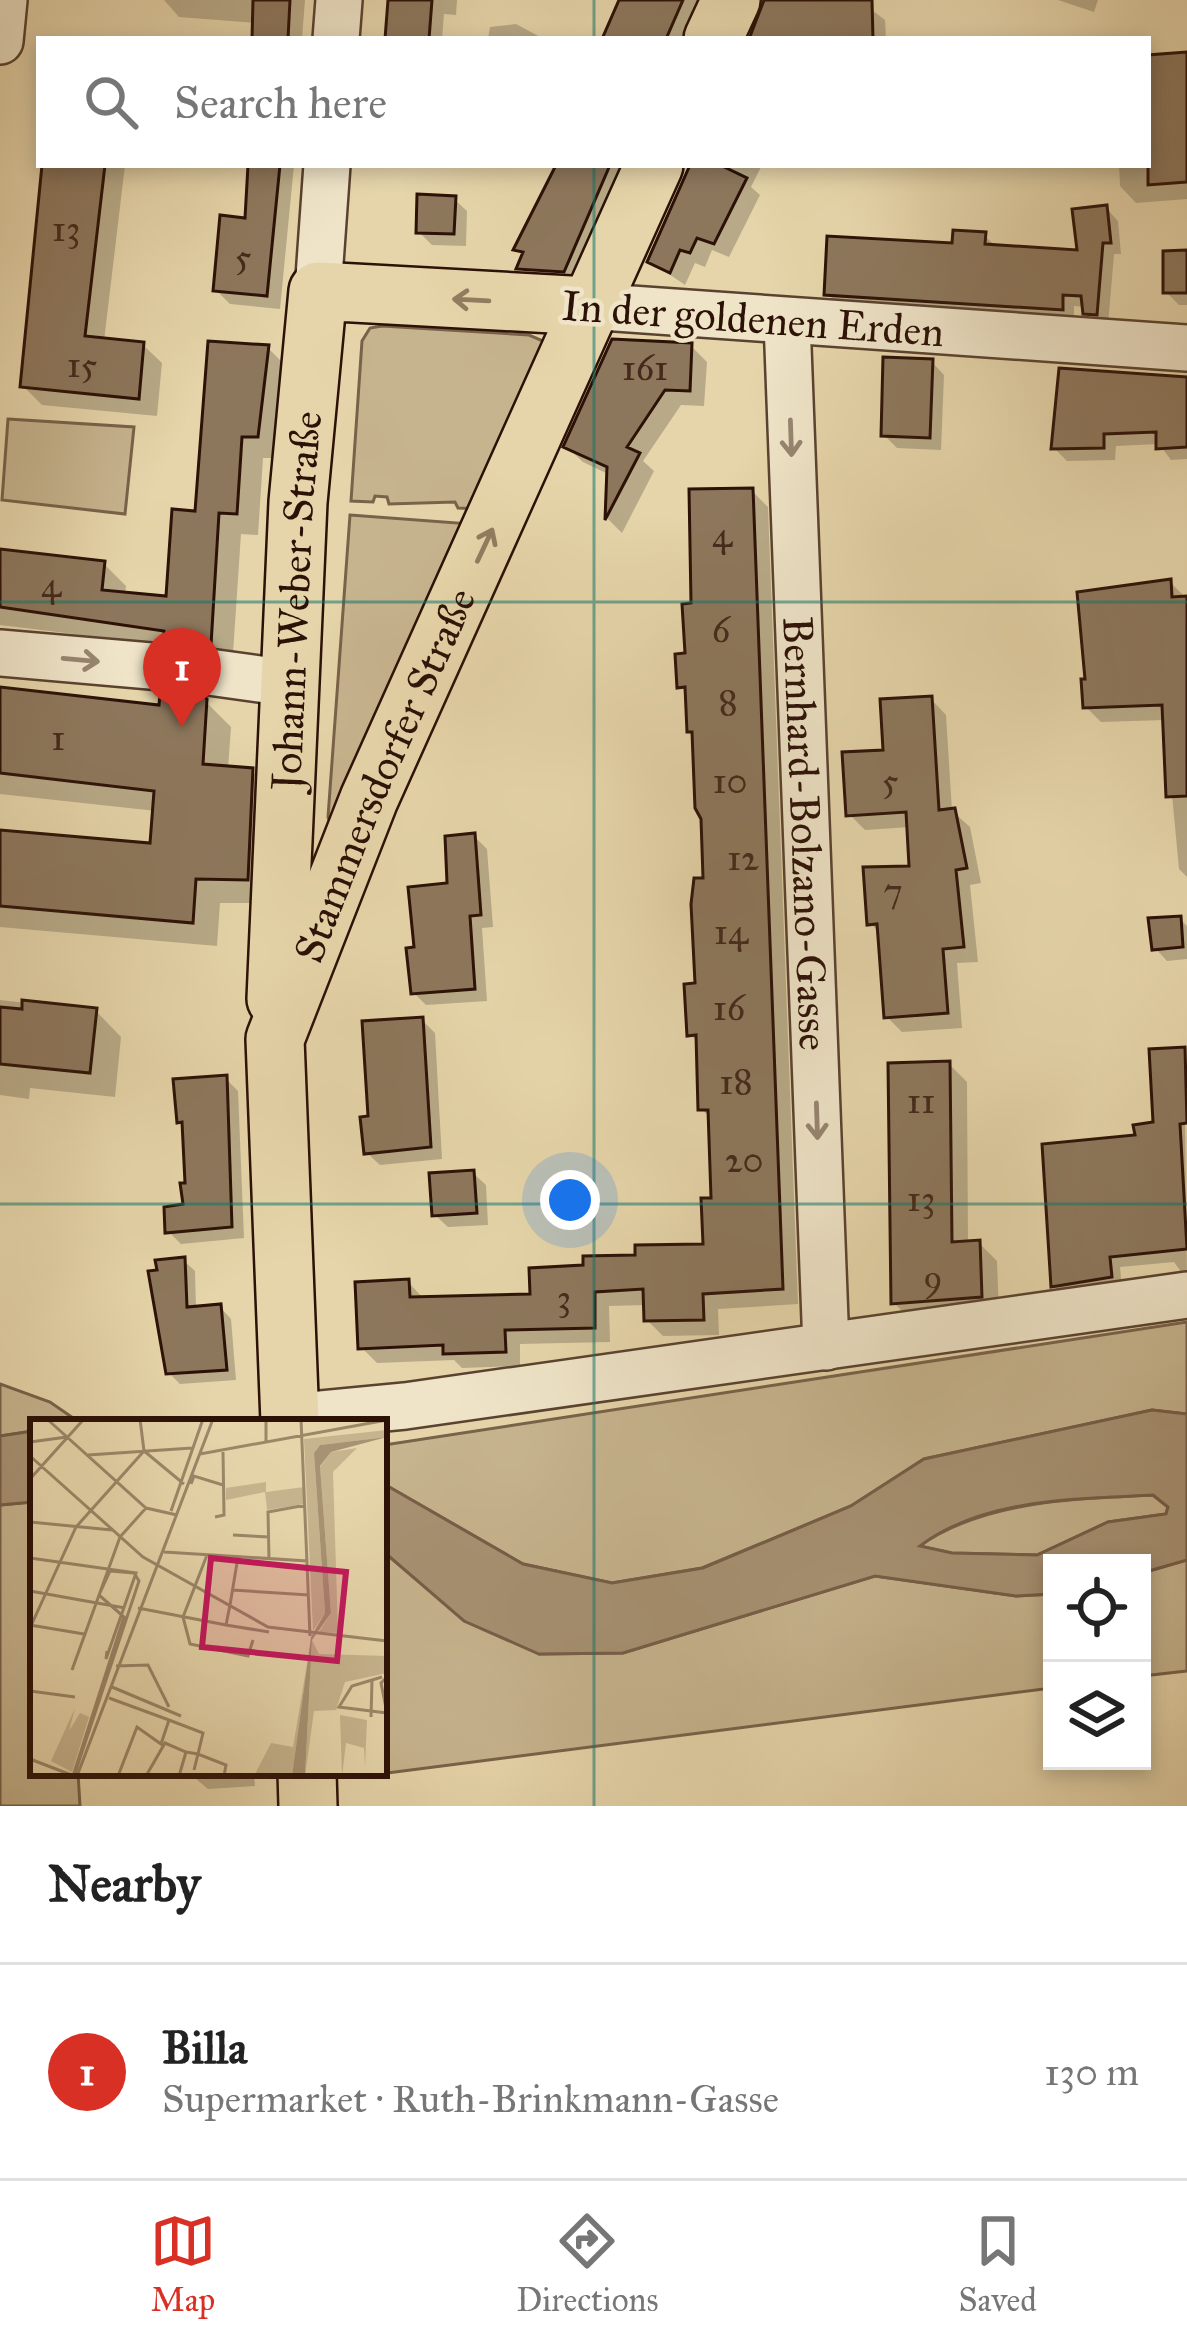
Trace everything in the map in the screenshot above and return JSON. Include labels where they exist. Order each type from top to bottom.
[{"type":"main road","points":[[714,36],[731,0]]},
{"type":"main road","name":"Stammersdorfer Straße","points":[[290,1419],[275,1039],[369,799],[653,168]]},
{"type":"main road","name":"In der goldenen Erden","points":[[318,292],[588,306]]},
{"type":"main road","name":"Johann-Weber-Straße","points":[[275,1039],[298,502],[318,292]]},
{"type":"main road","points":[[307,1776],[308,1806]]},
{"type":"street","points":[[0,41],[4,0]]},
{"type":"street","points":[[336,36],[339,0]]},
{"type":"street","name":"Johann-Weber-Straße","points":[[318,292],[327,168]]},
{"type":"street","name":"In der goldenen Erden","points":[[588,306],[1187,348]]},
{"type":"street","name":"Bernhard-Bolzano-Gasse","points":[[787,321],[826,1347]]},
{"type":"street","points":[[0,653],[162,667]]},
{"type":"street","points":[[209,672],[289,683]]},
{"type":"street","points":[[297,1419],[1187,1294]]},
{"type":"shaded area","points":[[370,328],[529,335],[550,344],[482,509],[458,508],[455,502],[389,504],[387,497],[375,496],[373,502],[351,501],[362,341]]},
{"type":"shaded area","points":[[8,419],[134,427],[125,514],[2,500]]},
{"type":"shaded area","points":[[350,515],[471,524],[331,825],[328,817]]},
{"type":"shaded area","points":[[1187,1322],[1187,1414],[1152,1410],[924,1459],[851,1506],[702,1568],[612,1583],[523,1564],[387,1486],[387,1445]]},
{"type":"shaded area","points":[[0,1384],[50,1402],[75,1419],[30,1419],[30,1431],[0,1436]]},
{"type":"shaded area","points":[[1152,1410],[1187,1414],[1187,1560],[1151,1570],[1151,1554],[1043,1554],[1043,1594],[1016,1596],[875,1576],[623,1653],[539,1654],[464,1621],[387,1555],[387,1486],[523,1564],[612,1583],[703,1568],[851,1506],[924,1459]],"holes":[[[1153,1495],[1168,1507],[1166,1514],[1108,1522],[1037,1555],[952,1553],[920,1546],[972,1518],[1032,1504]]]},
{"type":"shaded area","points":[[30,1431],[30,1502],[0,1505],[0,1436]]},
{"type":"shaded area","points":[[1153,1495],[1168,1507],[1166,1514],[1108,1522],[1037,1555],[952,1553],[919,1546],[973,1519],[1002,1511],[1062,1501]]},
{"type":"shaded area","points":[[30,1502],[30,1776],[78,1776],[80,1806],[0,1806],[0,1505]]},
{"type":"shaded area","points":[[387,1555],[416,1579],[539,1654],[623,1653],[875,1576],[1016,1596],[1043,1594],[1043,1689],[387,1773]]},
{"type":"shaded area","points":[[1187,1560],[1187,1671],[1151,1675],[1151,1570]]},
{"type":"building","points":[[253,0],[290,0],[288,36],[252,36]]},
{"type":"building","points":[[388,0],[432,0],[429,36],[385,36]]},
{"type":"building","points":[[619,0],[683,0],[667,36],[603,36]]},
{"type":"building","points":[[764,0],[872,0],[873,36],[750,36]]},
{"type":"building","points":[[1187,52],[1187,182],[1148,185],[1151,55]]},
{"type":"building","points":[[42,168],[105,168],[85,336],[144,342],[139,399],[20,387]]},
{"type":"building","points":[[248,168],[280,168],[267,296],[213,291],[220,215],[245,218]]},
{"type":"building","points":[[554,168],[609,168],[564,272],[516,269],[523,252],[513,250]]},
{"type":"building","points":[[689,168],[726,168],[747,178],[714,244],[697,238],[690,253],[680,250],[670,273],[647,262]]},
{"type":"building","points":[[417,194],[456,196],[454,234],[416,233]]},
{"type":"building","points":[[1107,205],[1111,243],[1103,243],[1097,315],[1083,314],[1081,296],[1063,295],[1063,310],[824,295],[827,236],[952,243],[953,230],[986,232],[985,244],[1077,250],[1072,209]]},
{"type":"building","points":[[1187,250],[1187,293],[1163,293],[1163,251]]},
{"type":"building","points":[[612,339],[692,343],[690,391],[665,390],[627,447],[640,453],[605,520],[607,467],[563,447]]},
{"type":"building","points":[[208,341],[269,345],[258,437],[242,437],[237,514],[219,513],[211,645],[187,657],[164,640],[164,631],[0,607],[0,549],[105,561],[102,590],[166,596],[172,509],[195,511]]},
{"type":"building","points":[[883,357],[933,359],[930,438],[881,436]]},
{"type":"building","points":[[1059,368],[1187,377],[1187,447],[1156,449],[1156,432],[1104,434],[1104,448],[1051,449]]},
{"type":"building","points":[[753,488],[783,1289],[703,1294],[704,1320],[644,1321],[643,1289],[595,1292],[595,1328],[505,1330],[506,1352],[443,1354],[443,1345],[358,1349],[355,1282],[409,1279],[410,1297],[530,1294],[529,1268],[583,1265],[583,1256],[635,1255],[635,1245],[703,1244],[701,1198],[711,1198],[708,1110],[698,1110],[696,1035],[687,1036],[684,984],[695,983],[691,904],[694,878],[703,878],[701,819],[695,808],[685,687],[677,688],[675,654],[685,653],[682,604],[691,603],[689,489]]},
{"type":"building","points":[[1171,579],[1172,597],[1187,596],[1187,796],[1166,797],[1162,705],[1083,708],[1077,592]]},
{"type":"building","points":[[184,682],[207,699],[203,764],[253,768],[248,880],[196,879],[193,923],[0,906],[0,830],[150,843],[154,791],[0,773],[0,687],[159,705],[160,694]]},
{"type":"building","points":[[932,696],[939,810],[955,808],[967,868],[956,870],[964,947],[943,949],[948,1013],[884,1018],[877,924],[867,925],[863,867],[909,866],[906,812],[846,816],[842,752],[883,750],[880,699]]},
{"type":"building","points":[[475,833],[481,915],[470,916],[475,989],[411,994],[406,948],[414,947],[408,887],[447,883],[445,836]]},
{"type":"building","points":[[1181,916],[1183,947],[1152,950],[1148,918]]},
{"type":"building","points":[[22,1000],[97,1008],[90,1073],[0,1064],[0,1007],[22,1009]]},
{"type":"building","points":[[423,1017],[431,1147],[364,1154],[360,1117],[368,1116],[362,1021]]},
{"type":"building","points":[[1185,1047],[1187,1123],[1180,1124],[1187,1249],[1110,1257],[1112,1277],[1051,1287],[1042,1144],[1135,1135],[1133,1125],[1153,1122],[1149,1049]]},
{"type":"building","points":[[950,1061],[952,1242],[980,1240],[982,1297],[891,1304],[888,1063]]},
{"type":"building","points":[[227,1075],[232,1227],[165,1233],[164,1207],[183,1204],[180,1183],[185,1183],[182,1122],[177,1123],[173,1079]]},
{"type":"building","points":[[474,1170],[477,1213],[432,1216],[429,1173]]},
{"type":"building","points":[[185,1257],[187,1307],[221,1304],[227,1370],[166,1374],[148,1271],[157,1270],[155,1260]]},
{"type":"place","name":"Billa","points":[[182,727]]}]
